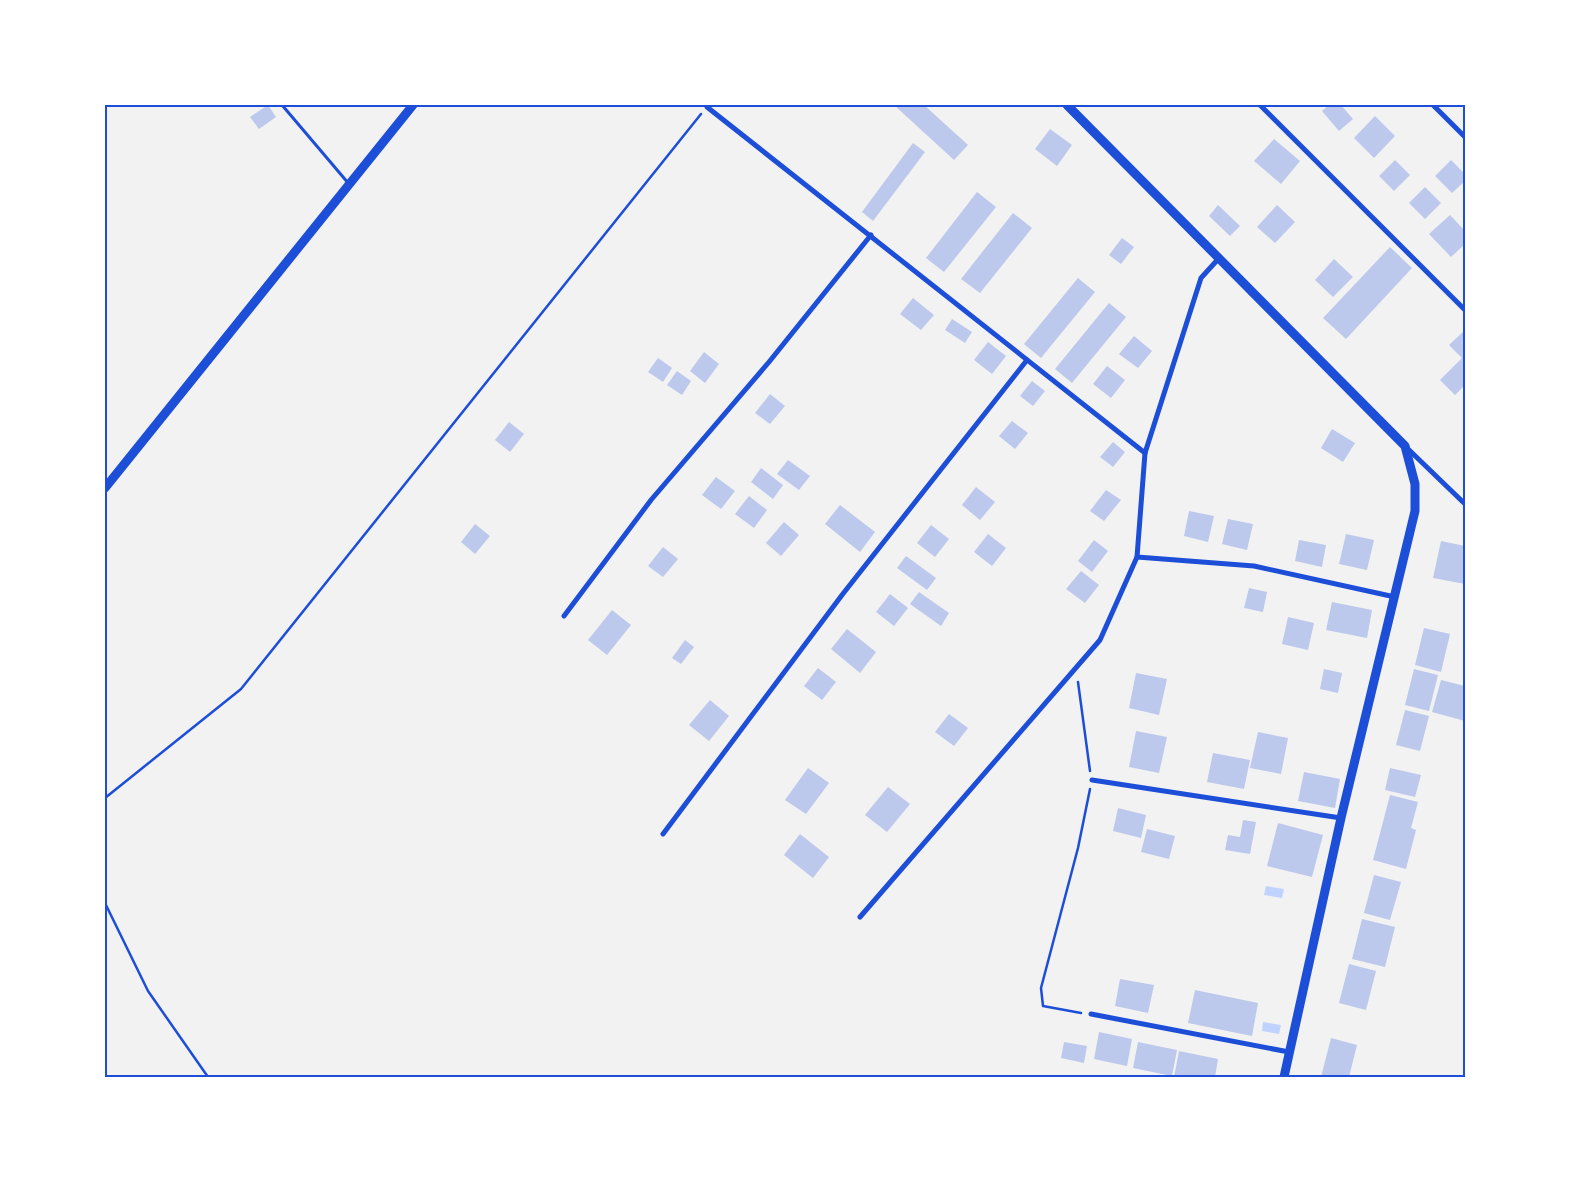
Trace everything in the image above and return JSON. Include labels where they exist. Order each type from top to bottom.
[{"type":"main road","points":[[105,488],[413,105]]},
{"type":"main road","points":[[1067,105],[1220,257],[1405,446],[1415,484],[1415,511],[1341,818],[1284,1077]]},
{"type":"street","points":[[1260,105],[1465,310]]},
{"type":"street","points":[[1433,105],[1465,137]]},
{"type":"street","points":[[707,107],[1145,453]]},
{"type":"street","points":[[564,616],[651,500],[769,362],[871,236]]},
{"type":"street","points":[[860,917],[1100,640],[1137,557],[1145,453],[1201,278],[1220,257]]},
{"type":"street","points":[[663,834],[842,595],[1027,360]]},
{"type":"street","points":[[1405,446],[1465,504]]},
{"type":"street","points":[[1137,557],[1254,566],[1395,598]]},
{"type":"street","points":[[1092,780],[1341,818]]},
{"type":"street","points":[[1091,1014],[1290,1052]]},
{"type":"lane","points":[[282,105],[349,185]]},
{"type":"path","points":[[105,798],[241,689],[707,107]]},
{"type":"path","points":[[1076,669],[1092,780],[1078,848],[1041,988],[1043,1006],[1091,1014]]},
{"type":"path","points":[[105,903],[148,991],[208,1077]]},
{"type":"water","points":[[1266,886],[1284,889],[1282,898],[1264,895]]},
{"type":"water","points":[[1263,1022],[1281,1025],[1279,1034],[1262,1031]]},
{"type":"building","points":[[268,105],[276,117],[259,129],[250,117]]},
{"type":"building","points":[[894,105],[924,105],[968,145],[954,160]]},
{"type":"building","points":[[1329,105],[1341,105],[1353,119],[1339,131],[1322,111]]},
{"type":"building","points":[[1375,116],[1395,136],[1374,158],[1354,138]]},
{"type":"building","points":[[1050,129],[1072,145],[1057,166],[1035,149]]},
{"type":"building","points":[[1274,139],[1300,161],[1281,184],[1254,161]]},
{"type":"building","points":[[913,143],[925,152],[873,221],[862,212]]},
{"type":"building","points":[[1395,160],[1410,175],[1394,191],[1379,176]]},
{"type":"building","points":[[1451,160],[1465,174],[1465,181],[1452,193],[1435,176]]},
{"type":"building","points":[[1425,187],[1441,203],[1425,219],[1409,203]]},
{"type":"building","points":[[977,192],[996,207],[944,272],[926,258]]},
{"type":"building","points":[[1218,205],[1240,226],[1230,236],[1209,216]]},
{"type":"building","points":[[1277,205],[1295,222],[1275,243],[1257,227]]},
{"type":"building","points":[[1013,213],[1032,228],[980,293],[961,279]]},
{"type":"building","points":[[1450,215],[1465,231],[1465,244],[1451,257],[1429,234]]},
{"type":"building","points":[[1122,238],[1134,247],[1121,264],[1109,255]]},
{"type":"building","points":[[1390,247],[1412,268],[1346,339],[1323,318]]},
{"type":"building","points":[[1334,259],[1353,277],[1333,297],[1315,280]]},
{"type":"building","points":[[1078,278],[1095,292],[1041,358],[1024,344]]},
{"type":"building","points":[[913,298],[934,315],[921,330],[900,314]]},
{"type":"building","points":[[1109,303],[1126,317],[1072,383],[1055,369]]},
{"type":"building","points":[[952,319],[972,332],[965,343],[945,330]]},
{"type":"building","points":[[1465,330],[1465,385],[1455,395],[1440,380],[1462,358],[1449,345]]},
{"type":"building","points":[[1134,336],[1152,351],[1138,368],[1119,354]]},
{"type":"building","points":[[988,342],[1006,356],[992,374],[974,360]]},
{"type":"building","points":[[704,352],[719,364],[705,383],[690,371]]},
{"type":"building","points":[[658,358],[672,368],[663,382],[648,372]]},
{"type":"building","points":[[1107,366],[1125,380],[1111,398],[1093,384]]},
{"type":"building","points":[[677,371],[691,381],[682,395],[667,385]]},
{"type":"building","points":[[1032,381],[1045,391],[1033,406],[1020,396]]},
{"type":"building","points":[[770,394],[785,406],[770,424],[755,413]]},
{"type":"building","points":[[1012,421],[1028,433],[1015,449],[999,436]]},
{"type":"building","points":[[509,422],[524,434],[510,452],[495,440]]},
{"type":"building","points":[[1332,429],[1355,443],[1343,462],[1321,448]]},
{"type":"building","points":[[1113,442],[1125,452],[1113,467],[1100,457]]},
{"type":"building","points":[[788,460],[810,476],[799,490],[777,474]]},
{"type":"building","points":[[761,468],[783,485],[773,499],[751,482]]},
{"type":"building","points":[[716,477],[735,491],[721,509],[702,495]]},
{"type":"building","points":[[976,487],[995,502],[980,520],[962,505]]},
{"type":"building","points":[[1106,490],[1121,500],[1104,521],[1090,511]]},
{"type":"building","points":[[749,496],[767,510],[754,528],[735,514]]},
{"type":"building","points":[[840,505],[875,532],[860,552],[825,524]]},
{"type":"building","points":[[1189,511],[1214,516],[1208,542],[1184,536]]},
{"type":"building","points":[[1228,519],[1253,524],[1247,550],[1222,544]]},
{"type":"building","points":[[784,522],[799,535],[781,556],[766,543]]},
{"type":"building","points":[[475,524],[490,536],[475,554],[461,542]]},
{"type":"building","points":[[931,525],[949,539],[935,557],[917,543]]},
{"type":"building","points":[[988,534],[1006,548],[992,566],[974,552]]},
{"type":"building","points":[[1346,534],[1374,540],[1367,570],[1339,564]]},
{"type":"building","points":[[1094,540],[1108,551],[1092,572],[1078,561]]},
{"type":"building","points":[[1299,540],[1326,545],[1322,567],[1295,561]]},
{"type":"building","points":[[1441,541],[1465,546],[1465,584],[1433,578]]},
{"type":"building","points":[[663,547],[678,559],[663,577],[648,566]]},
{"type":"building","points":[[906,556],[936,578],[927,590],[897,568]]},
{"type":"building","points":[[1081,571],[1099,585],[1085,603],[1066,589]]},
{"type":"building","points":[[1249,588],[1267,592],[1263,612],[1244,608]]},
{"type":"building","points":[[919,592],[949,613],[941,626],[910,604]]},
{"type":"building","points":[[890,594],[908,608],[894,626],[876,612]]},
{"type":"building","points":[[1332,602],[1372,610],[1367,638],[1326,630]]},
{"type":"building","points":[[612,610],[631,625],[607,655],[588,640]]},
{"type":"building","points":[[1288,617],[1314,623],[1308,650],[1282,644]]},
{"type":"building","points":[[1424,628],[1450,634],[1441,672],[1415,665]]},
{"type":"building","points":[[847,629],[876,652],[860,673],[831,649]]},
{"type":"building","points":[[685,640],[694,647],[681,664],[672,658]]},
{"type":"building","points":[[818,668],[836,682],[822,700],[804,686]]},
{"type":"building","points":[[1324,669],[1342,673],[1338,693],[1320,689]]},
{"type":"building","points":[[1414,669],[1438,675],[1429,711],[1405,705]]},
{"type":"building","points":[[1136,673],[1167,679],[1159,715],[1129,708]]},
{"type":"building","points":[[1441,680],[1465,686],[1465,721],[1432,712]]},
{"type":"building","points":[[710,700],[729,716],[709,741],[689,725]]},
{"type":"building","points":[[1405,710],[1429,716],[1420,751],[1396,745]]},
{"type":"building","points":[[949,714],[968,728],[954,746],[935,732]]},
{"type":"building","points":[[1136,731],[1167,737],[1159,773],[1129,767]]},
{"type":"building","points":[[1258,732],[1288,738],[1281,774],[1250,768]]},
{"type":"building","points":[[1213,753],[1250,760],[1244,789],[1207,782]]},
{"type":"building","points":[[808,768],[829,783],[806,814],[785,800]]},
{"type":"building","points":[[1390,768],[1421,775],[1415,797],[1385,790]]},
{"type":"building","points":[[1304,772],[1340,779],[1335,808],[1298,801]]},
{"type":"building","points":[[888,787],[910,804],[887,832],[865,815]]},
{"type":"building","points":[[1390,795],[1418,802],[1411,828],[1416,830],[1406,869],[1373,860]]},
{"type":"building","points":[[1118,808],[1146,815],[1141,838],[1113,831]]},
{"type":"building","points":[[1243,820],[1256,822],[1250,854],[1225,850],[1228,835],[1240,837]]},
{"type":"building","points":[[1278,823],[1323,835],[1312,877],[1267,866]]},
{"type":"building","points":[[1147,829],[1175,836],[1169,859],[1141,852]]},
{"type":"building","points":[[800,834],[829,857],[813,878],[784,855]]},
{"type":"building","points":[[1374,875],[1401,882],[1390,920],[1364,913]]},
{"type":"building","points":[[1362,919],[1395,927],[1385,967],[1352,959]]},
{"type":"building","points":[[1349,964],[1376,971],[1366,1010],[1339,1003]]},
{"type":"building","points":[[1120,979],[1154,985],[1148,1013],[1115,1006]]},
{"type":"building","points":[[1195,990],[1258,1003],[1252,1036],[1188,1023]]},
{"type":"building","points":[[1099,1032],[1132,1039],[1127,1066],[1094,1059]]},
{"type":"building","points":[[1331,1038],[1357,1045],[1349,1077],[1321,1077]]},
{"type":"building","points":[[1064,1042],[1087,1046],[1084,1063],[1061,1058]]},
{"type":"building","points":[[1138,1042],[1177,1050],[1172,1076],[1133,1068]]},
{"type":"building","points":[[1179,1051],[1218,1059],[1215,1077],[1174,1077]]}]
